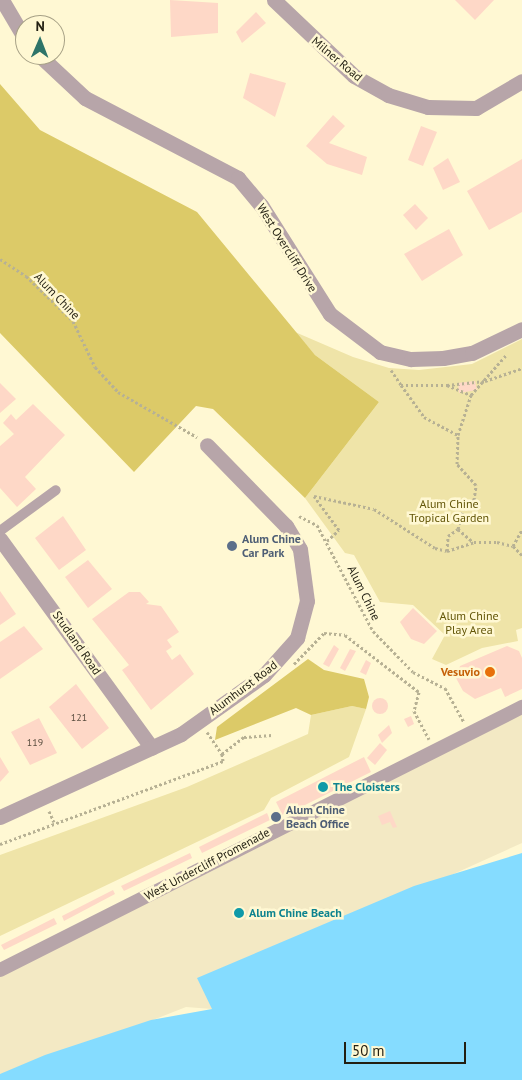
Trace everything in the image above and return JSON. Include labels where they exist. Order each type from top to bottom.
[{"type":"street","points":[[2,0],[15,22]]},
{"type":"street","name":"Milner Road","points":[[279,2],[354,76],[388,95],[428,107],[476,108],[522,81]]},
{"type":"street","name":"West Overcliff Drive","points":[[50,65],[85,98],[238,178],[261,205],[330,314],[380,352],[411,359],[443,358],[472,353],[520,330]]},
{"type":"street","name":"Alumhurst Road","points":[[0,818],[181,734],[283,657],[297,638],[307,601],[300,549],[281,521],[207,445]]},
{"type":"street","name":"Studland Road","points":[[3,548],[152,748]]},
{"type":"street","name":"West Undercliff Promenade","points":[[0,970],[522,707]]},
{"type":"lane","points":[[0,531],[56,490]]},
{"type":"path","name":"Alum Chine","points":[[0,259],[26,276],[73,321],[95,367],[118,392],[187,428],[207,445]]},
{"type":"path","points":[[447,551],[448,536],[458,529],[464,506],[474,500],[476,485],[457,464],[458,435],[471,395],[485,382],[515,345],[520,330]]},
{"type":"path","points":[[380,352],[424,417],[458,435]]},
{"type":"path","points":[[402,385],[447,385],[485,382],[522,368]]},
{"type":"path","points":[[447,385],[471,395]]},
{"type":"path","points":[[328,541],[339,530],[314,496],[374,509],[408,533],[447,551],[474,542],[514,546],[522,555]]},
{"type":"path","name":"Alum Chine","points":[[281,521],[298,516],[317,525],[328,541],[373,631],[413,672],[445,688],[470,732]]},
{"type":"path","points":[[458,529],[474,542]]},
{"type":"path","points":[[514,546],[522,530]]},
{"type":"path","points":[[283,657],[296,666],[324,632],[345,635],[419,692],[414,711],[435,750]]},
{"type":"path","points":[[222,754],[244,737],[272,735]]},
{"type":"path","points":[[0,844],[223,762],[222,754],[216,746]]},
{"type":"green space","name":"Alum Chine Tropical Garden","points":[[295,332],[353,357],[389,368],[419,370],[472,364],[522,339],[522,628],[516,630],[518,641],[482,648],[446,665],[432,659],[445,635],[413,605],[380,602],[354,555],[345,553],[305,498],[379,402],[315,355]]},
{"type":"green space","points":[[352,706],[366,709],[349,757],[271,798],[264,810],[0,936],[0,855],[187,787],[308,734],[311,715]]},
{"type":"shaded area","points":[[0,84],[40,130],[197,212],[315,355],[379,402],[305,498],[213,409],[196,406],[134,472],[0,333]]},
{"type":"shaded area","points":[[308,659],[324,670],[364,679],[369,697],[366,709],[352,706],[311,715],[296,708],[215,740],[217,727]]},
{"type":"sand","name":"Alum Chine Beach","points":[[522,714],[522,843],[323,933],[212,1009],[186,1007],[0,1080],[0,965]]},
{"type":"water","points":[[522,853],[522,1080],[0,1080],[0,1074],[45,1055],[151,1020],[212,1009],[197,978],[414,886]]},
{"type":"building","points":[[170,0],[218,3],[218,33],[171,37]]},
{"type":"building","points":[[455,0],[494,0],[475,20]]},
{"type":"building","points":[[256,12],[266,23],[242,43],[236,32]]},
{"type":"building","points":[[250,73],[286,83],[275,117],[243,98]]},
{"type":"building","points":[[333,115],[345,126],[329,143],[367,157],[362,175],[327,164],[306,146]]},
{"type":"building","points":[[421,126],[437,132],[423,166],[408,160]]},
{"type":"building","points":[[448,158],[460,182],[443,190],[433,168]]},
{"type":"building","points":[[522,159],[522,212],[489,230],[467,191]]},
{"type":"building","points":[[415,204],[428,218],[416,230],[403,215]]},
{"type":"building","points":[[449,229],[463,255],[422,281],[404,254]]},
{"type":"building","points":[[475,381],[477,390],[459,393],[458,383]]},
{"type":"building","points":[[0,383],[16,399],[0,413]]},
{"type":"building","points":[[33,404],[65,435],[25,477],[36,489],[17,507],[0,488],[0,446],[14,434],[3,423],[11,414],[16,420]]},
{"type":"building","points":[[63,516],[86,550],[59,570],[35,538]]},
{"type":"building","points":[[88,560],[112,589],[88,608],[65,577]]},
{"type":"building","points":[[0,591],[16,614],[0,625]]},
{"type":"building","points":[[129,592],[140,592],[149,602],[146,604],[161,606],[179,632],[167,640],[172,647],[166,651],[172,660],[180,654],[194,674],[151,710],[122,670],[129,665],[92,619]]},
{"type":"building","points":[[413,608],[437,631],[424,644],[411,639],[400,622]]},
{"type":"building","points":[[24,626],[43,649],[0,679],[0,642]]},
{"type":"building","points":[[334,645],[339,649],[329,667],[323,664]]},
{"type":"building","name":"Vesuvio","points":[[507,646],[519,651],[522,658],[522,689],[505,697],[501,688],[475,699],[463,691],[456,678],[460,666]]},
{"type":"building","points":[[350,649],[356,651],[345,671],[340,668]]},
{"type":"building","points":[[366,660],[371,663],[366,675],[360,672]]},
{"type":"building","points":[[76,684],[109,728],[82,749],[49,707]]},
{"type":"building","points":[[380,698],[386,700],[388,706],[386,712],[380,714],[374,712],[372,706],[374,700]]},
{"type":"building","points":[[411,716],[414,724],[408,727],[404,719]]},
{"type":"building","points":[[39,718],[57,753],[30,765],[11,732]]},
{"type":"building","points":[[389,725],[392,733],[382,743],[378,735]]},
{"type":"building","points":[[380,743],[387,750],[375,765],[367,758]]},
{"type":"building","points":[[0,757],[9,772],[0,782]]},
{"type":"building","name":"The Cloisters","points":[[364,757],[371,772],[283,816],[276,802]]},
{"type":"building","points":[[390,811],[397,827],[393,828],[390,822],[382,825],[378,816]]},
{"type":"building","points":[[267,813],[270,820],[202,853],[199,847]]},
{"type":"building","points":[[190,853],[192,858],[124,891],[121,886]]},
{"type":"building","points":[[113,890],[115,894],[64,921],[62,916]]},
{"type":"building","points":[[54,918],[57,924],[4,950],[1,945]]},
{"type":"place","name":"Alum Chine Car Park","points":[[232,546]]},
{"type":"place","name":"Vesuvio","points":[[490,672]]},
{"type":"place","name":"The Cloisters","points":[[323,787]]},
{"type":"place","name":"Alum Chine Beach Office","points":[[276,817]]},
{"type":"place","name":"Alum Chine Beach","points":[[239,913]]},
{"type":"park label","name":"Alum Chine Play Area","points":[[469,623]]}]
